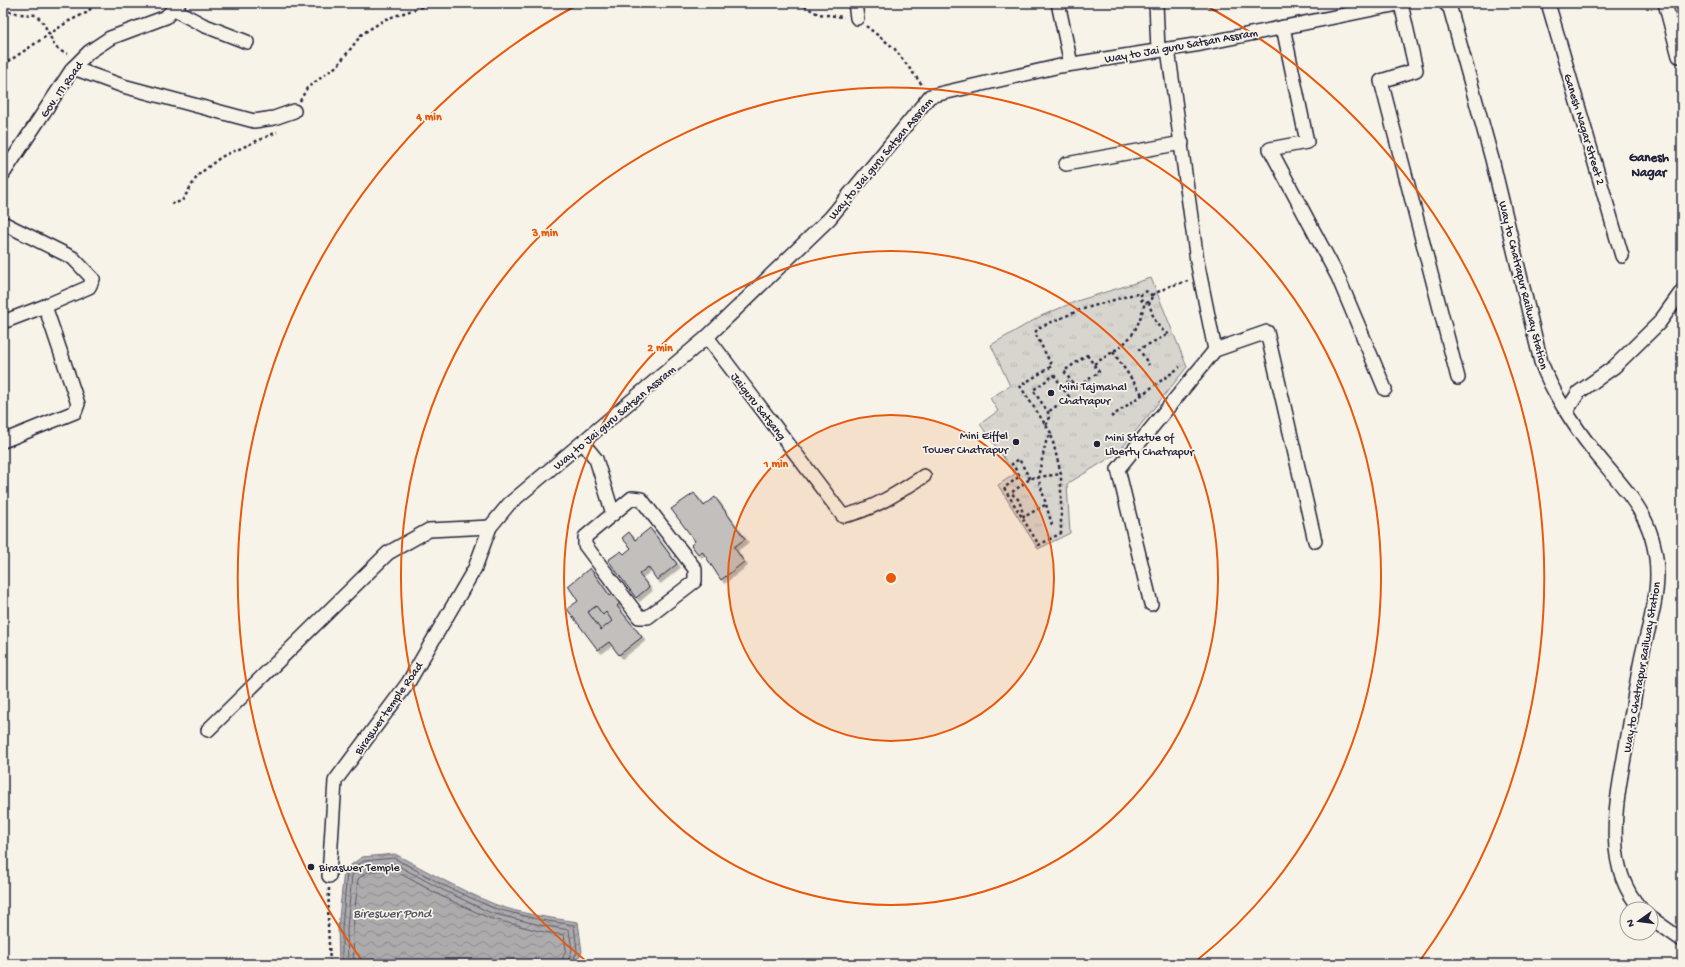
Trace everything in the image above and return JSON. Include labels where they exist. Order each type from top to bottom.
[{"type":"street","points":[[855,3],[857,18]]},
{"type":"street","points":[[1058,3],[1071,64]]},
{"type":"street","points":[[1156,3],[1163,50],[1182,143],[1200,278],[1215,350]]},
{"type":"street","points":[[1402,3],[1416,70],[1381,81],[1458,378]]},
{"type":"street","name":"Way to Jai guru Satsan Assram","points":[[490,527],[509,504],[584,443],[707,337],[830,218],[930,96],[1071,64],[1201,44],[1283,27],[1349,8],[1402,3]]},
{"type":"street","name":"Ganesh Nagar Street 2","points":[[1548,3],[1622,256]]},
{"type":"street","points":[[1665,3],[1679,56]]},
{"type":"street","name":"Way to Chatrapur Railway Station","points":[[1448,5],[1492,159],[1541,362],[1548,381],[1593,450],[1611,470],[1645,518],[1655,547],[1657,576],[1652,619],[1642,656],[1615,812],[1616,853],[1622,875],[1634,901]]},
{"type":"street","points":[[176,6],[204,25],[247,42]]},
{"type":"street","name":"Gov. ITI Road","points":[[3,174],[78,63],[89,52],[110,38],[166,17],[176,6]]},
{"type":"street","points":[[1283,27],[1307,142],[1270,149],[1338,277],[1385,389]]},
{"type":"street","points":[[78,63],[123,86],[254,121],[274,118],[294,111]]},
{"type":"street","points":[[1066,164],[1182,143]]},
{"type":"street","points":[[3,223],[73,258],[93,279],[89,287],[3,322]]},
{"type":"street","points":[[1567,410],[1579,392],[1614,367],[1659,323],[1682,291]]},
{"type":"street","points":[[3,441],[74,412],[78,404],[45,306]]},
{"type":"street","points":[[1151,604],[1118,469],[1215,350],[1267,332],[1315,541]]},
{"type":"street","name":"Jaiguru Satsang","points":[[707,337],[843,516],[856,513],[884,501],[924,476]]},
{"type":"street","points":[[584,443],[596,459],[613,514]]},
{"type":"street","points":[[632,498],[641,499],[695,569],[695,581],[648,617],[639,617],[585,545],[585,537],[613,514],[632,498]]},
{"type":"street","points":[[208,730],[388,553],[429,530],[490,527]]},
{"type":"street","name":"Biraswer temple Road","points":[[329,876],[335,781],[408,683],[475,568],[490,527]]},
{"type":"street","points":[[1659,924],[1682,940]]},
{"type":"path","points":[[3,65],[69,21],[86,13],[97,3]]},
{"type":"path","points":[[799,3],[818,14],[857,18],[894,48],[930,96]]},
{"type":"path","points":[[3,10],[20,14],[36,15],[49,34],[52,43],[78,63]]},
{"type":"path","points":[[1150,365],[1139,350],[1169,334],[1163,332],[1157,324],[1149,302],[1152,295],[1170,286],[1200,278]]},
{"type":"path","points":[[1030,479],[1019,459],[1012,464],[1020,476],[1004,488],[1039,545],[1061,533],[1061,474],[1051,433],[1020,386],[1052,366],[1035,333],[1038,328],[1080,310],[1134,294],[1141,295],[1145,292],[1152,295]]},
{"type":"path","points":[[1141,295],[1142,300],[1145,302]]},
{"type":"path","points":[[1094,364],[1113,352],[1135,333],[1140,323],[1145,302]]},
{"type":"path","points":[[1113,352],[1142,394]]},
{"type":"path","points":[[1087,355],[1094,364],[1099,372],[1076,388],[1064,371],[1087,355]]},
{"type":"path","points":[[1111,417],[1180,367]]},
{"type":"path","points":[[1045,425],[1049,420],[1048,412],[1033,390],[1054,375],[1069,397],[1048,412]]},
{"type":"path","points":[[1062,387],[1070,380]]},
{"type":"path","points":[[1051,433],[1046,442],[1038,477],[1052,526]]},
{"type":"path","points":[[1045,505],[1024,517],[1019,500],[1011,493],[1030,479],[1061,474]]},
{"type":"path","points":[[329,876],[328,924],[330,964]]},
{"type":"green space","points":[[1151,278],[1187,367],[1118,453],[1067,484],[1070,533],[1038,549],[998,485],[1015,474],[980,424],[998,411],[990,398],[1010,386],[991,345],[1041,316],[1077,301]]},
{"type":"water","name":"Bireswer Pond","points":[[395,854],[456,887],[494,904],[525,913],[578,922],[582,952],[575,964],[339,964],[338,928],[344,870],[362,857]]},
{"type":"building","points":[[694,493],[704,506],[715,497],[745,539],[734,547],[744,562],[721,580],[702,551],[698,554],[691,545],[695,541],[671,509]]},
{"type":"building","points":[[650,528],[677,564],[657,580],[648,567],[639,574],[649,587],[636,598],[608,560],[621,551],[624,554],[631,548],[622,538],[629,532],[635,540]]},
{"type":"building","points":[[590,568],[610,596],[614,593],[621,602],[617,606],[642,637],[619,655],[609,642],[598,650],[567,609],[578,601],[568,586]]},
{"type":"building","points":[[596,606],[603,615],[606,612],[612,621],[601,630],[588,612]]},
{"type":"place","name":"Mini Tajmahal Chatrapur","points":[[1051,393]]},
{"type":"place","name":"Mini Eiffel Tower Chatrapur","points":[[1016,442]]},
{"type":"place","name":"Mini Statue of Liberty Chatrapur","points":[[1097,444]]},
{"type":"place","name":"Biraswer Temple","points":[[311,867]]},
{"type":"district","name":"Ganesh Nagar","points":[[1649,164]]}]
